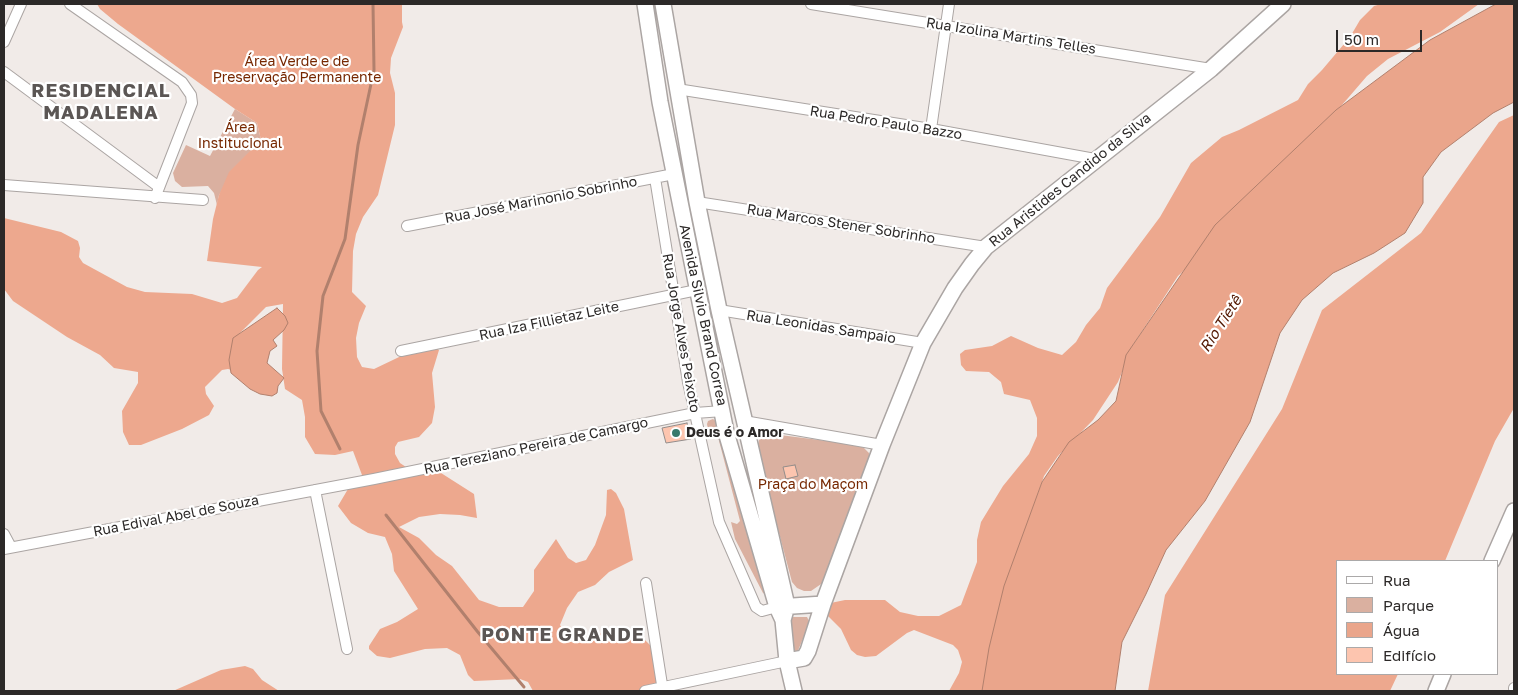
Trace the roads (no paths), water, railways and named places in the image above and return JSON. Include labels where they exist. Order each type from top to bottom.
[{"type":"main road","name":"Avenida Silvio Brand Correa","points":[[645,4],[660,102],[726,432],[782,611]]},
{"type":"main road","name":"Avenida Silvio Brand Correa","points":[[663,4],[697,202],[782,611]]},
{"type":"main road","name":"Rua Aristides Candido da Silva","points":[[787,661],[804,658],[808,651],[823,604],[882,445],[923,343],[955,288],[986,247],[1210,69],[1283,4]]},
{"type":"main road","points":[[1492,560],[1514,510]]},
{"type":"main road","points":[[794,691],[787,661],[782,611],[823,604]]},
{"type":"main road","points":[[1436,691],[1443,675]]},
{"type":"street","points":[[4,42],[21,4]]},
{"type":"street","name":"Rua Izolina Martins Telles","points":[[811,4],[1210,69]]},
{"type":"street","points":[[931,129],[949,4]]},
{"type":"street","points":[[76,5],[182,82],[189,90],[192,103],[155,198]]},
{"type":"street","points":[[4,72],[159,186]]},
{"type":"street","name":"Rua Pedro Paulo Bazzo","points":[[677,90],[931,129],[1095,159]]},
{"type":"street","name":"Rua José Marinonio Sobrinho","points":[[407,226],[674,174]]},
{"type":"street","name":"Rua Jorge Alves Peixoto","points":[[655,178],[688,382],[719,522],[756,608],[782,611]]},
{"type":"street","points":[[4,185],[155,198],[203,200]]},
{"type":"street","name":"Rua Marcos Stener Sobrinho","points":[[697,202],[986,247]]},
{"type":"street","name":"Rua Iza Fillietaz Leite","points":[[401,351],[697,290]]},
{"type":"street","name":"Rua Leonidas Sampaio","points":[[719,310],[923,343]]},
{"type":"street","name":"Rua Tereziano Pereira de Camargo","points":[[349,484],[695,413],[722,410]]},
{"type":"street","points":[[744,421],[882,445]]},
{"type":"street","name":"Rua Edival Abel de Souza","points":[[7,548],[349,484]]},
{"type":"street","points":[[315,490],[347,649]]},
{"type":"street","points":[[4,534],[7,548]]},
{"type":"street","points":[[646,583],[662,689]]},
{"type":"street","points":[[645,691],[662,689],[787,661]]},
{"type":"water","name":"Rio Tietê","points":[[1496,4],[1514,4],[1514,102],[1493,113],[1441,152],[1423,177],[1423,203],[1405,233],[1374,253],[1333,273],[1302,300],[1280,333],[1250,422],[1205,501],[1166,550],[1122,642],[1115,691],[982,691],[989,648],[1004,586],[1042,482],[1069,442],[1098,420],[1116,401],[1126,355],[1215,225],[1336,110],[1430,40]]},
{"type":"water","points":[[277,308],[285,316],[288,323],[284,330],[273,340],[277,346],[270,351],[267,363],[284,378],[278,386],[277,393],[272,396],[260,394],[250,389],[231,373],[229,360],[233,338]]},
{"type":"waterway","points":[[340,449],[321,411],[317,351],[323,296],[345,239],[358,145],[374,70],[373,4]]},
{"type":"waterway","points":[[386,515],[477,631],[524,687]]},
{"type":"place","name":"Deus é o Amor","points":[[676,433]]},
{"type":"district","name":"RESIDENCIAL MADALENA","points":[[101,102]]},
{"type":"district","name":"PONTE GRANDE","points":[[563,635]]},
{"type":"park label","name":"Área Verde e de Preservação Permanente","points":[[297,70]]},
{"type":"park label","name":"Área Institucional","points":[[240,136]]},
{"type":"park label","name":"Praça do Maçom","points":[[813,485]]}]
